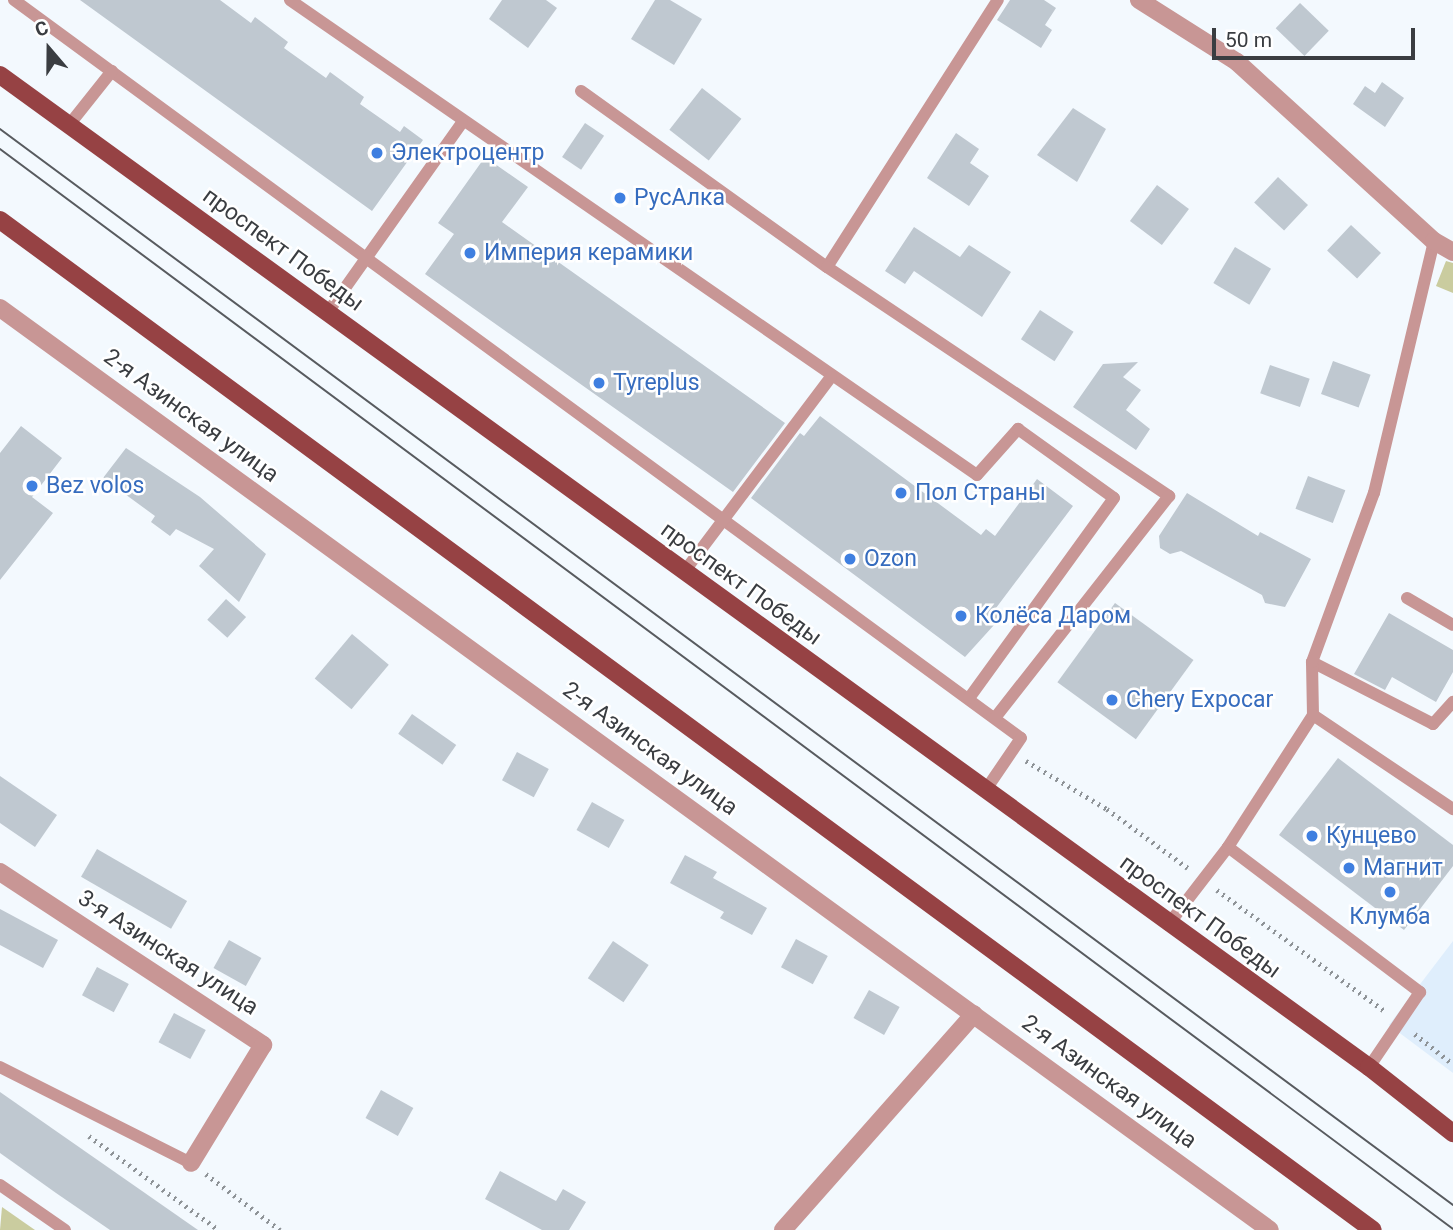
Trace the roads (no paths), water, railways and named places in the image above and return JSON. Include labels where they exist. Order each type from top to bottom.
[{"type":"main road","name":"проспект Победы","points":[[0,75],[1168,925],[1369,1067],[1453,1133]]},
{"type":"main road","points":[[0,220],[1373,1230]]},
{"type":"street","points":[[1139,0],[1237,62],[1434,241],[1453,251]]},
{"type":"street","name":"2-я Азинская улица","points":[[0,308],[1266,1229]]},
{"type":"street","name":"3-я Азинская улица","points":[[0,872],[263,1045],[191,1163]]},
{"type":"street","points":[[783,1230],[974,1014]]},
{"type":"lane","points":[[14,0],[1021,738],[985,791]]},
{"type":"lane","points":[[290,0],[462,123],[977,475],[1018,429],[1114,498],[969,698]]},
{"type":"lane","points":[[827,267],[998,0]]},
{"type":"lane","points":[[69,125],[111,71]]},
{"type":"lane","points":[[581,91],[827,267],[1169,495],[995,718]]},
{"type":"lane","points":[[328,312],[462,123]]},
{"type":"lane","points":[[1168,925],[1228,846],[1313,715],[1312,662],[1374,494],[1434,241]]},
{"type":"lane","points":[[684,572],[831,377]]},
{"type":"lane","points":[[1407,598],[1453,625]]},
{"type":"lane","points":[[1312,662],[1433,724],[1453,702]]},
{"type":"lane","points":[[1313,715],[1453,809]]},
{"type":"lane","points":[[1228,846],[1420,992],[1369,1067]]},
{"type":"lane","points":[[0,1067],[191,1163]]},
{"type":"lane","points":[[0,1185],[65,1230]]},
{"type":"tram line","points":[[0,129],[1453,1205]]},
{"type":"tram line","points":[[0,149],[1453,1229]]},
{"type":"place","name":"Электроцентр","points":[[377,153]]},
{"type":"place","name":"РусАлка","points":[[620,198]]},
{"type":"place","name":"Империя керамики","points":[[470,253]]},
{"type":"place","name":"Tyreplus","points":[[599,383]]},
{"type":"place","name":"Bez volos","points":[[32,486]]},
{"type":"place","name":"Пол Страны","points":[[901,493]]},
{"type":"place","name":"Ozon","points":[[850,559]]},
{"type":"place","name":"Колёса Даром","points":[[961,616]]},
{"type":"place","name":"Chery Expocar","points":[[1112,700]]},
{"type":"place","name":"Кунцево","points":[[1312,836]]},
{"type":"place","name":"Магнит","points":[[1349,868]]},
{"type":"place","name":"Клумба","points":[[1390,892]]}]
